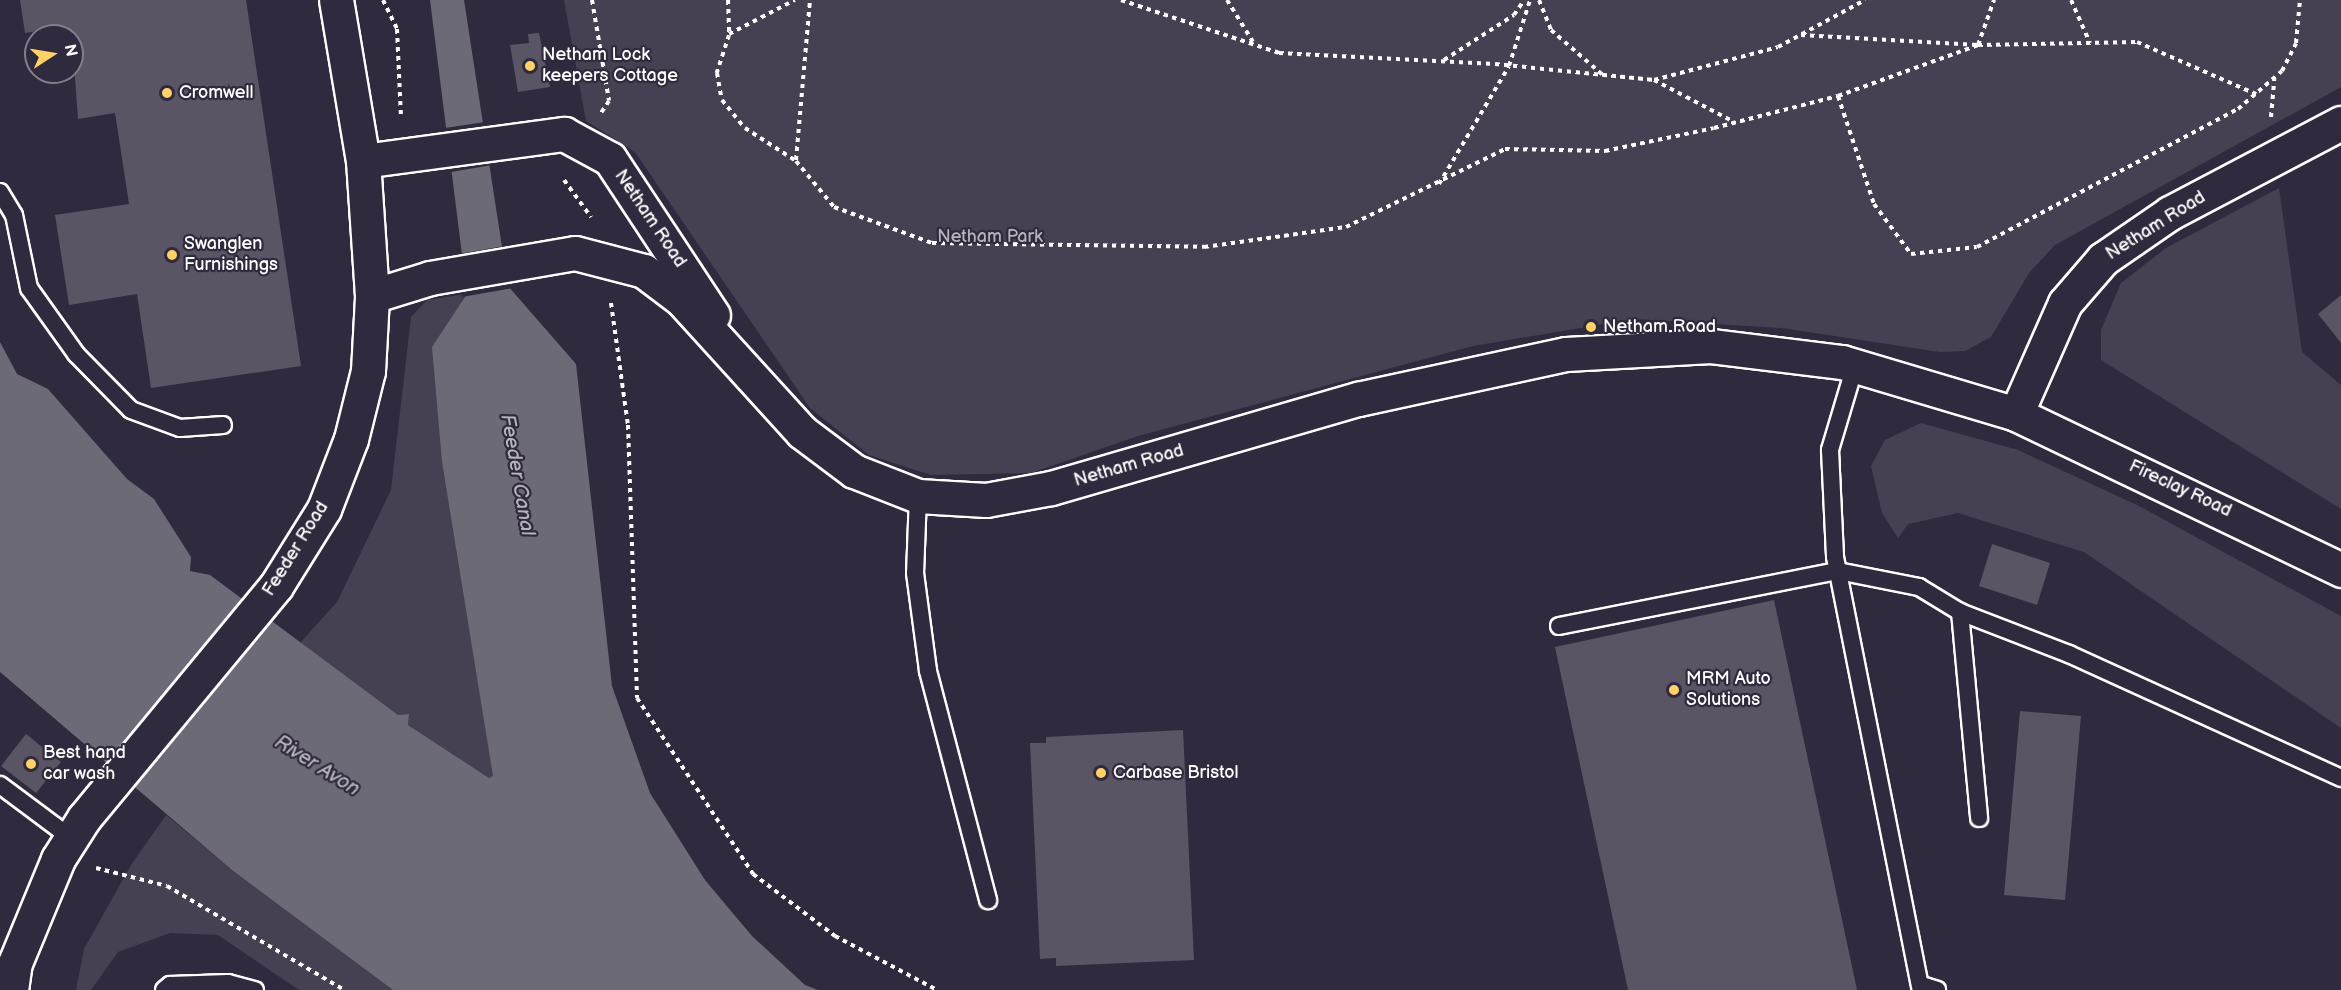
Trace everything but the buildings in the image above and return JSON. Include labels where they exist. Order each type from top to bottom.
[{"type":"street","name":"Feeder Road","points":[[9,971],[64,849],[107,790],[276,586],[324,509],[351,439],[368,371],[372,296],[363,161],[336,0]]},
{"type":"street","name":"Netham Road","points":[[372,296],[430,278],[575,253],[644,271],[681,299],[802,432],[854,471],[918,496],[986,500],[1051,488],[1358,399],[1566,354],[1711,346],[1855,366],[2016,414],[2065,303],[2103,259],[2170,213],[2341,123]]},
{"type":"street","name":"Netham Road","points":[[363,161],[504,139],[564,134],[582,143],[610,159],[649,212],[749,372]]},
{"type":"street","name":"Fireclay Road","points":[[2016,414],[2341,570]]},
{"type":"lane","points":[[0,192],[14,215],[29,288],[76,354],[131,410],[180,428],[223,425]]},
{"type":"lane","points":[[1855,366],[1830,450],[1838,571],[1926,988]]},
{"type":"lane","points":[[918,496],[915,573],[928,671],[988,900]]},
{"type":"lane","points":[[1559,626],[1838,571],[1919,587],[1960,612],[2069,654],[2341,778]]},
{"type":"lane","points":[[1960,612],[1979,818]]},
{"type":"lane","points":[[0,785],[64,849]]},
{"type":"lane","points":[[164,990],[170,985],[228,983],[255,990]]},
{"type":"path","points":[[383,0],[397,29],[409,154]]},
{"type":"path","points":[[592,0],[609,101]]},
{"type":"path","points":[[728,0],[729,34],[717,73],[722,100],[745,128],[796,161],[834,207],[932,243],[1203,247],[1346,227],[1438,185],[1505,149],[1605,151],[1735,123],[1838,96],[1978,45]]},
{"type":"path","points":[[729,34],[795,0]]},
{"type":"path","points":[[796,161],[810,0]]},
{"type":"path","points":[[1121,0],[1279,53],[1509,66],[1654,80],[1778,47],[1865,0]]},
{"type":"path","points":[[1227,0],[1254,43]]},
{"type":"path","points":[[1442,62],[1514,15],[1524,0]]},
{"type":"path","points":[[1438,185],[1509,66],[1530,0]]},
{"type":"path","points":[[1539,0],[1551,30],[1603,75]]},
{"type":"path","points":[[1978,45],[1994,0]]},
{"type":"path","points":[[2072,0],[2090,43]]},
{"type":"path","points":[[1838,96],[1874,204],[1911,254],[1977,247],[2095,190],[2256,94],[2282,71],[2296,43],[2300,0]]},
{"type":"path","points":[[1801,35],[1978,45],[2137,42],[2256,94]]},
{"type":"path","points":[[1654,80],[1735,123]]},
{"type":"path","points":[[582,143],[561,175],[599,228],[596,277],[614,309],[628,425],[633,681],[640,705],[753,874],[835,936],[937,990]]},
{"type":"path","points":[[64,849],[167,886],[344,990]]},
{"type":"green space","name":"Netham Park","points":[[564,0],[2341,0],[2341,87],[2055,245],[2029,273],[1991,337],[1965,351],[1940,352],[1782,328],[1634,319],[1473,346],[1138,436],[1031,473],[931,475],[869,455],[810,408],[635,152],[586,121]]},
{"type":"green space","points":[[2279,188],[2302,352],[2341,385],[2341,509],[2101,360],[2101,330],[2121,283],[2166,248]]},
{"type":"green space","points":[[467,294],[442,462],[494,776],[489,778],[408,725],[409,714],[398,715],[299,644],[337,602],[391,490],[411,317],[427,300]]},
{"type":"green space","points":[[1921,423],[2018,450],[2139,506],[2341,616],[2341,728],[2084,552],[1958,513],[1908,524],[1898,538],[1882,513],[1871,466],[1885,440]]},
{"type":"green space","points":[[166,815],[232,870],[393,990],[299,990],[218,935],[170,933],[118,952],[91,990],[76,990],[84,949],[131,865]]},
{"type":"water","points":[[430,0],[464,0],[508,286],[576,364],[612,686],[650,793],[705,880],[752,936],[805,985],[818,990],[393,990],[232,870],[0,672],[0,342],[17,374],[48,389],[127,479],[154,499],[191,557],[190,571],[210,575],[398,715],[409,714],[408,725],[489,778],[493,776],[442,462],[432,347],[467,294]]},
{"type":"pier","points":[[485,122],[492,165],[451,172],[445,128]]},
{"type":"pier","points":[[504,246],[513,288],[462,297],[459,254]]},
{"type":"place","name":"Netham Lock keepers Cottage","points":[[530,66]]},
{"type":"place","name":"Cromwell","points":[[167,93]]},
{"type":"place","name":"Swanglen Furnishings","points":[[172,255]]},
{"type":"place","name":"Netham Road","points":[[1591,327]]},
{"type":"place","name":"MRM Auto Solutions","points":[[1674,690]]},
{"type":"place","name":"Best hand car wash","points":[[31,764]]},
{"type":"place","name":"Carbase Bristol","points":[[1101,773]]},
{"type":"water label","name":"Feeder Canal","points":[[517,475]]},
{"type":"water label","name":"River Avon","points":[[317,766]]}]
